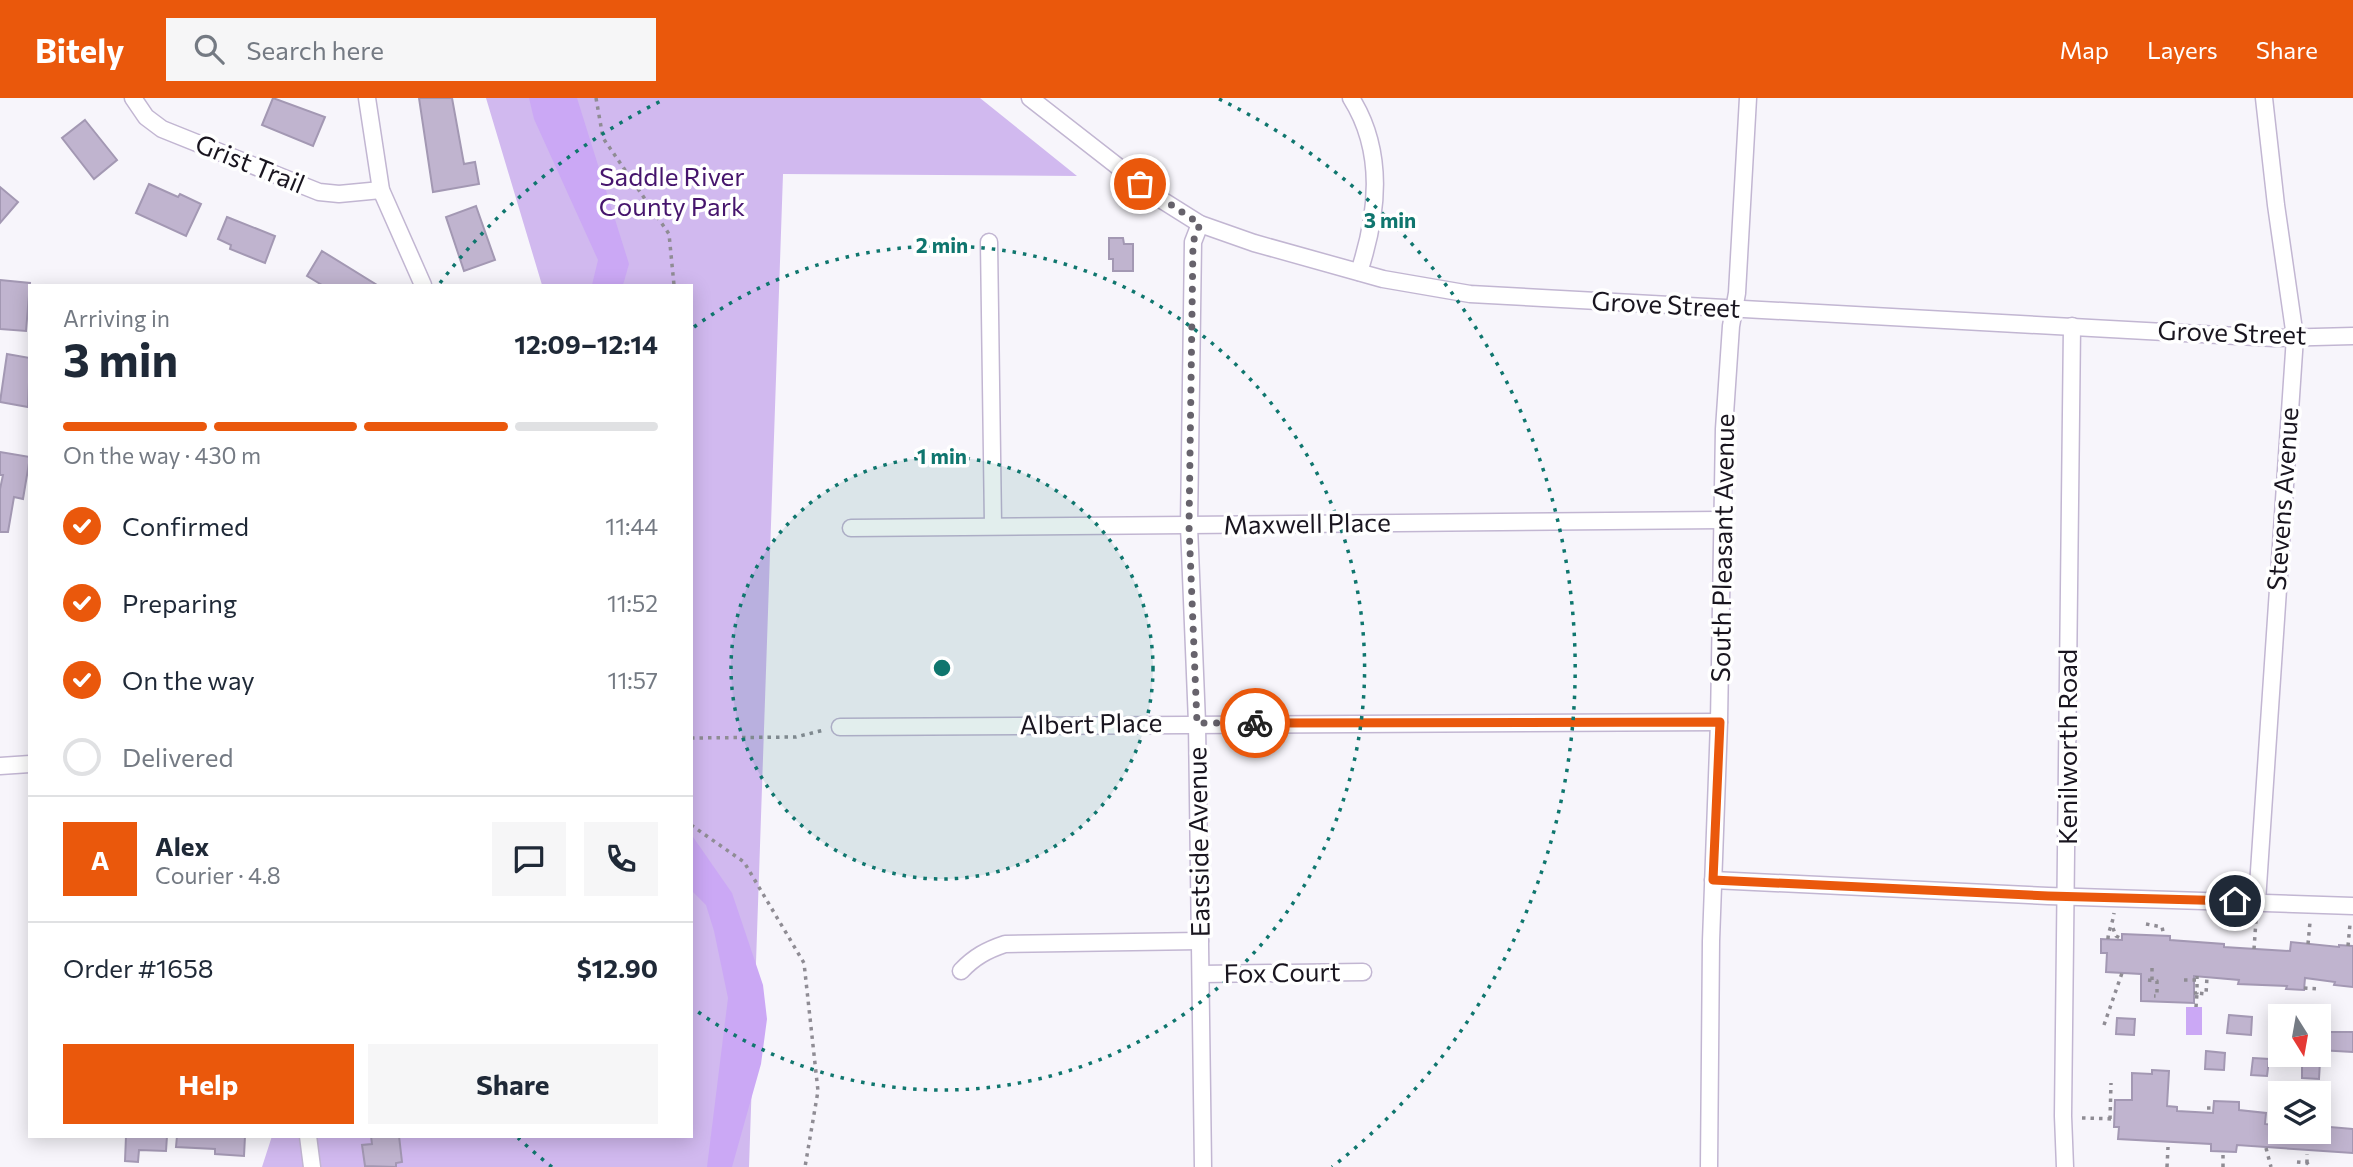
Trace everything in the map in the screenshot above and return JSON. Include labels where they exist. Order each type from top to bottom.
[{"type":"street","name":"Grist Trail","points":[[133,98],[146,117],[162,129],[319,192],[339,194],[381,190]]},
{"type":"street","points":[[368,98],[381,190],[423,284]]},
{"type":"street","name":"Grove Street","points":[[1030,98],[1157,197],[1200,224],[1254,243],[1359,272],[1470,293],[2295,337],[2353,336]]},
{"type":"street","points":[[1350,98],[1367,133],[1374,170],[1375,214],[1359,272]]},
{"type":"street","name":"South Pleasant Avenue","points":[[1709,1167],[1713,880],[1720,722],[1721,520],[1728,365],[1737,293],[1748,98]]},
{"type":"street","name":"Stevens Avenue","points":[[2257,901],[2295,337],[2264,98]]},
{"type":"street","name":"Eastside Avenue","points":[[1200,224],[1193,242],[1189,526],[1197,723],[1203,1167]]},
{"type":"street","points":[[989,242],[993,525]]},
{"type":"street","name":"Kenilworth Road","points":[[2064,1167],[2073,326]]},
{"type":"street","name":"Maxwell Place","points":[[851,528],[1721,520]]},
{"type":"street","name":"Albert Place","points":[[840,727],[1720,722]]},
{"type":"street","points":[[0,766],[28,764]]},
{"type":"street","points":[[1713,880],[2353,906]]},
{"type":"street","points":[[961,971],[973,958],[1005,944],[1200,941]]},
{"type":"street","name":"Fox Court","points":[[1200,974],[1363,972]]},
{"type":"street","points":[[308,1138],[312,1167]]},
{"type":"path","points":[[596,98],[604,138],[669,234],[674,284]]},
{"type":"path","points":[[693,738],[796,737],[840,727]]},
{"type":"path","points":[[693,826],[744,862],[804,963],[818,1091],[805,1167]]},
{"type":"path","points":[[2108,940],[2114,913]]},
{"type":"path","points":[[2254,949],[2256,920]]},
{"type":"path","points":[[2308,944],[2310,922]]},
{"type":"path","points":[[2146,924],[2162,927],[2164,936]]},
{"type":"path","points":[[2348,946],[2350,924]]},
{"type":"path","points":[[2112,928],[2116,936],[2122,939]]},
{"type":"path","points":[[2152,963],[2150,980],[2157,981],[2157,996],[2154,996]]},
{"type":"path","points":[[2104,1025],[2122,973]]},
{"type":"path","points":[[2195,993],[2206,994],[2207,977]]},
{"type":"path","points":[[2183,980],[2197,978],[2196,1007]]},
{"type":"path","points":[[2304,988],[2318,989]]},
{"type":"path","points":[[2082,1118],[2112,1119],[2112,1083]]},
{"type":"path","points":[[2207,1108],[2214,1108]]},
{"type":"path","points":[[2167,1167],[2168,1147]]},
{"type":"path","points":[[2266,1147],[2271,1167]]},
{"type":"path","points":[[2222,1167],[2223,1151]]},
{"type":"path","points":[[2297,1162],[2309,1165],[2307,1154]]},
{"type":"green space","name":"Saddle River County Park","points":[[486,98],[980,98],[1077,176],[783,174],[749,1167],[262,1167],[271,1138],[693,1138],[693,284],[542,284]]},
{"type":"shaded area","points":[[529,98],[577,98],[629,264],[623,284],[592,284],[598,260],[534,119]]},
{"type":"shaded area","points":[[693,837],[732,893],[763,985],[767,1019],[761,1064],[732,1167],[707,1167],[728,998],[706,905],[693,892]]},
{"type":"shaded area","points":[[2186,1007],[2202,1007],[2202,1035],[2186,1035]]},
{"type":"building","points":[[273,98],[325,117],[313,146],[262,125]]},
{"type":"building","points":[[419,98],[452,98],[464,164],[475,162],[479,184],[433,192]]},
{"type":"building","points":[[85,120],[117,160],[94,179],[62,138]]},
{"type":"building","points":[[149,184],[201,204],[186,236],[136,213]]},
{"type":"building","points":[[0,187],[18,202],[0,223]]},
{"type":"building","points":[[476,206],[495,260],[464,271],[446,217]]},
{"type":"building","points":[[227,217],[275,236],[265,263],[230,249],[231,245],[218,239]]},
{"type":"building","points":[[1109,238],[1123,238],[1124,244],[1133,244],[1133,271],[1113,271],[1113,259],[1109,259]]},
{"type":"building","points":[[322,251],[375,284],[320,284],[307,276]]},
{"type":"building","points":[[0,280],[30,283],[26,331],[0,329]]},
{"type":"building","points":[[7,354],[28,358],[28,407],[0,402]]},
{"type":"building","points":[[0,452],[28,457],[23,499],[14,497],[8,532],[0,532],[0,489],[3,475],[0,475]]},
{"type":"building","points":[[2122,934],[2170,936],[2170,940],[2224,944],[2224,947],[2290,951],[2291,942],[2353,946],[2353,987],[2305,978],[2304,990],[2286,989],[2287,986],[2238,984],[2239,980],[2194,976],[2194,1003],[2141,1001],[2141,974],[2106,972],[2107,953],[2101,953],[2101,939],[2122,940]]},
{"type":"building","points":[[2229,1015],[2252,1017],[2251,1035],[2227,1033]]},
{"type":"building","points":[[2117,1018],[2135,1019],[2134,1035],[2116,1034]]},
{"type":"building","points":[[2331,1032],[2353,1032],[2353,1052],[2331,1051]]},
{"type":"building","points":[[2206,1051],[2225,1053],[2224,1070],[2205,1069]]},
{"type":"building","points":[[2253,1058],[2268,1059],[2267,1076],[2251,1075]]},
{"type":"building","points":[[2302,1068],[2320,1068],[2319,1079],[2302,1078]]},
{"type":"building","points":[[2152,1070],[2169,1071],[2167,1106],[2177,1107],[2177,1111],[2213,1113],[2214,1101],[2239,1102],[2239,1110],[2266,1113],[2268,1144],[2331,1144],[2331,1127],[2353,1129],[2353,1153],[2237,1145],[2236,1152],[2211,1151],[2211,1144],[2118,1139],[2119,1127],[2114,1127],[2115,1100],[2132,1100],[2132,1073],[2152,1074]]},
{"type":"building","points":[[126,1138],[167,1138],[166,1151],[139,1150],[138,1162],[125,1161]]},
{"type":"building","points":[[177,1138],[245,1138],[244,1156],[215,1154],[215,1149],[176,1147]]},
{"type":"building","points":[[371,1138],[399,1138],[402,1162],[396,1163],[396,1167],[365,1166],[362,1145],[372,1144]]},
{"type":"way so far","points":[[1140,184],[1200,224],[1193,242],[1189,526],[1197,723],[1255,723]]},
{"type":"route","points":[[1255,723],[1720,722],[1713,880],[2048,896],[2235,901]]}]
